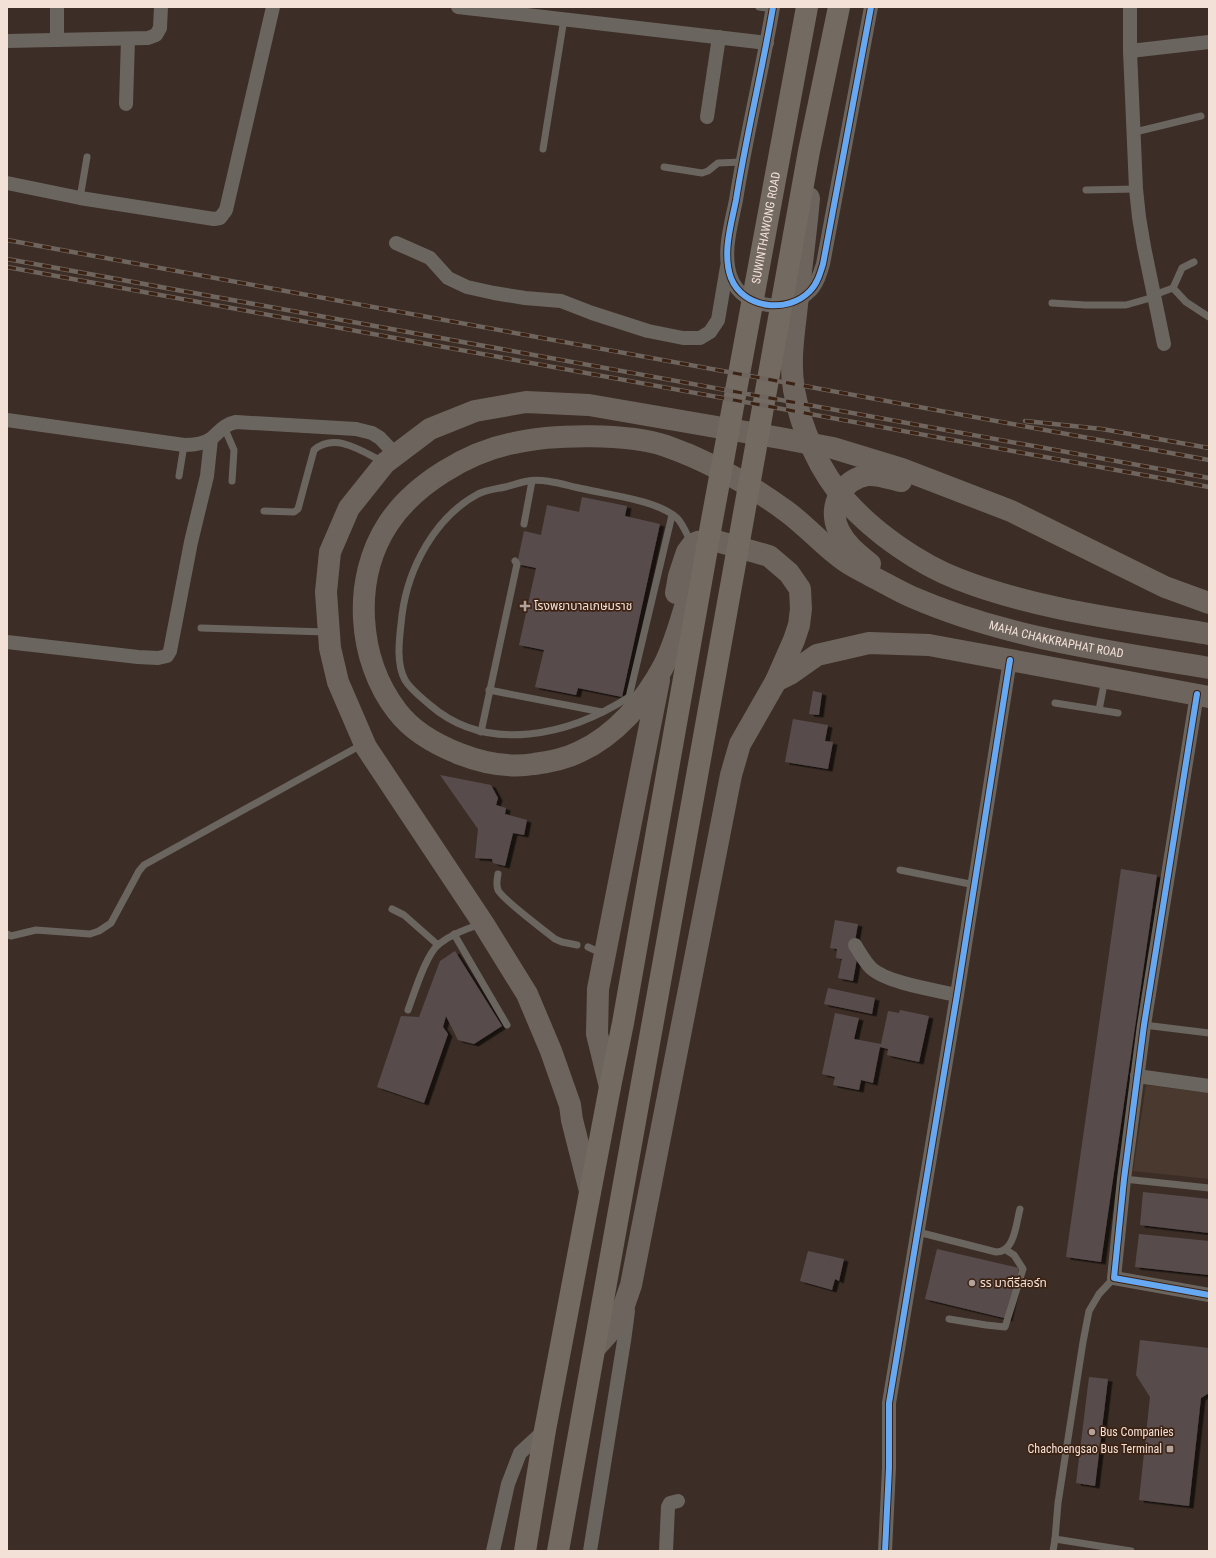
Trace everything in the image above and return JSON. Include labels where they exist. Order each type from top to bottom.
[{"type":"highway","name":"SUWINTHAWONG ROAD","points":[[525,1551],[545,1430],[623,1023],[712,520],[807,7]]},
{"type":"highway","points":[[558,1551],[809,151],[839,7]]},
{"type":"main road","points":[[809,151],[811,185],[791,355],[794,390],[801,419],[815,452],[829,479],[846,502],[892,542],[922,561],[956,578],[994,592],[1035,603],[1209,634]]},
{"type":"main road","points":[[590,1191],[572,1120],[570,1105],[551,1051],[527,994],[483,923],[364,743],[338,682],[328,632],[326,592],[330,552],[349,508],[391,459],[430,429],[475,411],[526,402],[589,405],[833,448],[902,469],[1011,511],[1164,587],[1209,603]]},
{"type":"main road","points":[[712,520],[678,629],[665,664],[648,693],[629,715],[605,736],[580,752],[556,760],[529,765],[501,766],[471,758],[444,747],[420,732],[398,713],[384,690],[373,667],[367,647],[364,617],[364,588],[369,565],[377,542],[389,522],[407,500],[436,477],[456,464],[482,452],[514,443],[554,438],[587,437],[624,438],[662,444],[702,460],[745,483],[790,514],[845,561],[907,596]]},
{"type":"main road","points":[[907,596],[851,548],[839,531],[835,520],[835,507],[838,496],[846,486],[856,479],[868,475],[881,476],[1011,511]]},
{"type":"main road","points":[[595,1348],[612,1329],[620,1317],[631,1285],[731,775],[740,744],[776,681],[799,625],[801,609],[800,589],[789,573],[769,556],[713,540],[693,544],[687,552],[679,576],[649,733],[597,951],[598,989],[596,1034],[610,1087]]},
{"type":"main road","name":"MAHA CHAKKRAPHAT ROAD","points":[[907,596],[945,611],[999,628],[1052,640],[1209,668]]},
{"type":"main road","points":[[776,681],[790,674],[817,655],[869,643],[929,645],[1203,695]]},
{"type":"street","points":[[56,40],[57,7]]},
{"type":"street","points":[[7,41],[148,38],[156,35],[160,28],[161,7]]},
{"type":"street","points":[[7,183],[80,198],[214,219],[220,218],[226,210],[274,7]]},
{"type":"street","points":[[458,7],[767,43]]},
{"type":"street","points":[[727,265],[732,280],[741,292],[754,302],[769,306],[784,306],[798,300],[810,291],[819,279],[871,7]]},
{"type":"street","points":[[1130,7],[1130,51],[1135,132],[1136,189],[1144,247],[1164,344]]},
{"type":"street","points":[[396,243],[430,258],[448,278],[467,287],[525,298],[561,301],[641,329],[683,338],[700,338],[710,332],[718,320],[742,162],[767,43],[769,8]]},
{"type":"street","points":[[707,117],[719,37]]},
{"type":"street","points":[[126,104],[128,39]]},
{"type":"street","points":[[1130,51],[1209,42]]},
{"type":"street","points":[[7,420],[184,445],[194,445],[211,439],[224,427],[236,422],[356,429],[372,433],[380,438],[391,459]]},
{"type":"street","points":[[7,642],[138,657],[158,658],[167,656],[170,651],[191,542],[207,476],[211,439]]},
{"type":"street","points":[[885,1551],[889,1468],[889,1403],[975,885],[1010,660]]},
{"type":"street","points":[[1203,695],[1144,1024],[1124,1179],[1114,1278],[1209,1295]]},
{"type":"street","points":[[855,945],[871,968],[880,974],[892,979],[957,995]]},
{"type":"street","points":[[1138,1076],[1209,1086]]},
{"type":"street","points":[[590,1551],[624,1341],[631,1285]]},
{"type":"street","points":[[493,1551],[508,1484],[520,1453],[545,1430]]},
{"type":"street","points":[[666,1551],[668,1507],[670,1503],[678,1501]]},
{"type":"lane","points":[[543,149],[564,19]]},
{"type":"lane","points":[[1135,132],[1201,116]]},
{"type":"lane","points":[[80,198],[87,157]]},
{"type":"lane","points":[[664,167],[702,173],[708,171],[718,163],[742,162]]},
{"type":"lane","points":[[1086,190],[1136,189]]},
{"type":"lane","points":[[1052,303],[1126,305],[1173,288],[1182,268],[1194,262]]},
{"type":"lane","points":[[1173,288],[1186,302],[1209,317]]},
{"type":"lane","points":[[224,427],[234,450],[232,482]]},
{"type":"lane","points":[[264,511],[294,512],[298,509],[314,450],[320,445],[328,442],[340,442],[391,459]]},
{"type":"lane","points":[[179,476],[184,445]]},
{"type":"lane","points":[[672,515],[629,697],[602,712],[563,728],[526,735],[481,732],[468,728],[436,710],[405,681],[399,666],[400,632],[404,600],[412,574],[428,541],[454,511],[479,493],[532,480],[635,500],[663,509],[672,515],[677,519],[693,544]]},
{"type":"lane","points":[[524,524],[532,480]]},
{"type":"lane","points":[[481,732],[517,564],[515,561]]},
{"type":"lane","points":[[201,628],[328,632]]},
{"type":"lane","points":[[1099,710],[1105,678]]},
{"type":"lane","points":[[489,690],[602,712]]},
{"type":"lane","points":[[1055,703],[1118,713]]},
{"type":"lane","points":[[7,934],[11,936],[36,930],[90,934],[99,931],[111,923],[139,871],[144,865],[364,743]]},
{"type":"lane","points":[[900,870],[975,885]]},
{"type":"lane","points":[[498,874],[497,884],[499,891],[506,900],[555,939],[577,945]]},
{"type":"lane","points":[[392,909],[404,915],[438,945]]},
{"type":"lane","points":[[408,1010],[429,958],[438,945],[454,934],[483,923]]},
{"type":"lane","points":[[454,934],[507,1025]]},
{"type":"lane","points":[[1144,1024],[1209,1033]]},
{"type":"lane","points":[[1124,1179],[1209,1188]]},
{"type":"lane","points":[[918,1232],[996,1252],[1002,1252],[1010,1245],[1020,1209]]},
{"type":"lane","points":[[949,1319],[986,1326],[1006,1327],[1023,1269],[1014,1255],[1006,1250]]},
{"type":"lane","points":[[1053,1551],[1058,1504],[1089,1311],[1099,1294],[1114,1278]]},
{"type":"lane","points":[[1054,1539],[1131,1551]]},
{"type":"shaded area","points":[[1146,1085],[1209,1093],[1209,1179],[1133,1171]]},
{"type":"building","points":[[582,497],[627,506],[625,516],[660,524],[622,697],[578,688],[576,695],[535,687],[544,650],[519,645],[536,568],[517,564],[524,531],[541,535],[547,505],[579,512]]},
{"type":"building","points":[[813,691],[822,693],[819,715],[809,714]]},
{"type":"building","points":[[793,719],[828,725],[825,741],[833,742],[828,769],[785,762]]},
{"type":"building","points":[[440,775],[491,785],[498,798],[496,805],[506,808],[505,814],[527,820],[524,835],[513,833],[505,866],[493,863],[492,859],[475,858],[478,829]]},
{"type":"building","points":[[1121,869],[1157,875],[1101,1262],[1066,1257]]},
{"type":"building","points":[[835,920],[858,924],[853,952],[858,953],[853,981],[838,978],[842,959],[836,958],[837,949],[830,948]]},
{"type":"building","points":[[455,951],[502,1026],[474,1044],[458,1040],[446,1016],[443,1027],[448,1034],[424,1103],[377,1087],[401,1016],[419,1017],[440,961]]},
{"type":"building","points":[[828,988],[875,998],[872,1014],[824,1004]]},
{"type":"building","points":[[900,1010],[929,1016],[919,1062],[887,1055],[888,1049],[880,1047],[873,1083],[861,1080],[859,1090],[833,1085],[835,1077],[822,1074],[835,1013],[859,1018],[854,1039],[881,1044],[888,1011],[899,1013]]},
{"type":"building","points":[[1143,1192],[1209,1199],[1209,1233],[1140,1225]]},
{"type":"building","points":[[1139,1234],[1209,1241],[1209,1275],[1135,1267]]},
{"type":"building","name":"รร มาดีรีสอร์ท","points":[[937,1249],[1019,1268],[1008,1319],[925,1299]]},
{"type":"building","points":[[808,1251],[844,1259],[839,1281],[835,1279],[832,1290],[800,1281]]},
{"type":"building","name":"Chachoengsao Bus Terminal","points":[[1140,1340],[1209,1348],[1209,1393],[1201,1398],[1189,1506],[1139,1500],[1150,1397],[1136,1375]]},
{"type":"building","points":[[1089,1377],[1108,1379],[1095,1486],[1076,1483]]},
{"type":"railway","points":[[7,240],[1209,460]]},
{"type":"railway","points":[[7,259],[1209,478]]},
{"type":"railway","points":[[7,267],[1209,487]]},
{"type":"railway","points":[[1025,421],[1102,429],[1209,448]]},
{"type":"cycle path","points":[[773,7],[744,152],[727,249],[728,269],[737,288],[745,296],[755,302],[767,305],[790,303],[801,298],[810,291],[822,268],[871,7]]},
{"type":"cycle path","points":[[885,1551],[889,1468],[889,1403],[957,995],[1010,660]]},
{"type":"cycle path","points":[[1197,694],[1144,1025],[1124,1179],[1114,1278],[1209,1295]]},
{"type":"place","name":"โรงพยาบาลเกษมราช","points":[[525,606]]},
{"type":"place","name":"รร มาดีรีสอร์ท","points":[[972,1283]]},
{"type":"place","name":"Bus Companies","points":[[1092,1432]]},
{"type":"place","name":"Chachoengsao Bus Terminal","points":[[1170,1449]]}]
